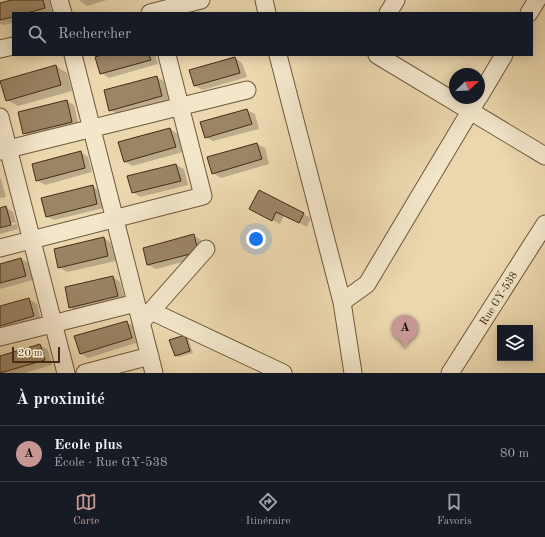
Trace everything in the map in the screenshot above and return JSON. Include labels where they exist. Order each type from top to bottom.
[{"type":"street","points":[[59,0],[63,12]]},
{"type":"street","points":[[154,9],[201,0]]},
{"type":"street","points":[[264,0],[267,12]]},
{"type":"street","points":[[389,12],[396,0]]},
{"type":"street","points":[[530,12],[536,0]]},
{"type":"street","points":[[0,49],[12,46]]},
{"type":"street","points":[[73,56],[136,303],[146,317],[150,356],[154,373]]},
{"type":"street","points":[[0,248],[203,196],[168,56]]},
{"type":"street","points":[[278,56],[342,302],[353,373]]},
{"type":"street","points":[[378,56],[449,89]]},
{"type":"street","points":[[485,87],[503,56]]},
{"type":"street","points":[[4,150],[247,90]]},
{"type":"street","points":[[342,302],[367,284],[475,104]]},
{"type":"street","points":[[479,104],[545,156]]},
{"type":"street","points":[[0,117],[4,150],[32,240],[66,373]]},
{"type":"street","name":"Rue GY-538","points":[[450,373],[545,224]]},
{"type":"street","points":[[146,317],[206,249]]},
{"type":"street","points":[[0,337],[136,303]]},
{"type":"street","points":[[146,317],[283,373]]},
{"type":"street","points":[[85,373],[150,356]]},
{"type":"building","points":[[11,0],[43,0],[45,8],[31,12],[12,12],[12,17],[0,20],[0,3]]},
{"type":"building","points":[[149,56],[151,60],[100,74],[95,57]]},
{"type":"building","points":[[235,57],[240,73],[194,86],[189,70]]},
{"type":"building","points":[[56,65],[61,85],[6,101],[0,81]]},
{"type":"building","points":[[157,76],[162,96],[109,111],[104,90]]},
{"type":"building","points":[[67,100],[72,122],[23,134],[18,112]]},
{"type":"building","points":[[247,109],[252,124],[205,138],[200,122]]},
{"type":"building","points":[[170,128],[176,147],[124,162],[118,142]]},
{"type":"building","points":[[257,143],[262,159],[212,174],[207,157]]},
{"type":"building","points":[[81,151],[85,168],[36,181],[32,164]]},
{"type":"building","points":[[176,164],[181,181],[132,193],[127,176]]},
{"type":"building","points":[[93,185],[97,204],[46,217],[41,198]]},
{"type":"building","points":[[259,190],[304,213],[299,223],[276,212],[272,221],[249,209]]},
{"type":"building","points":[[6,206],[11,225],[0,228],[0,208]]},
{"type":"building","points":[[194,234],[198,252],[147,265],[143,248]]},
{"type":"building","points":[[104,237],[108,256],[58,268],[54,249]]},
{"type":"building","points":[[21,258],[26,276],[0,283],[0,264]]},
{"type":"building","points":[[113,276],[118,296],[69,308],[65,287]]},
{"type":"building","points":[[29,298],[34,316],[0,326],[0,306]]},
{"type":"building","points":[[127,321],[132,338],[80,354],[74,336]]},
{"type":"building","points":[[185,335],[190,351],[175,356],[169,340]]},
{"type":"building","points":[[40,344],[45,360],[0,373],[0,356]]},
{"type":"place","name":"Ecole plus","points":[[405,348]]}]
